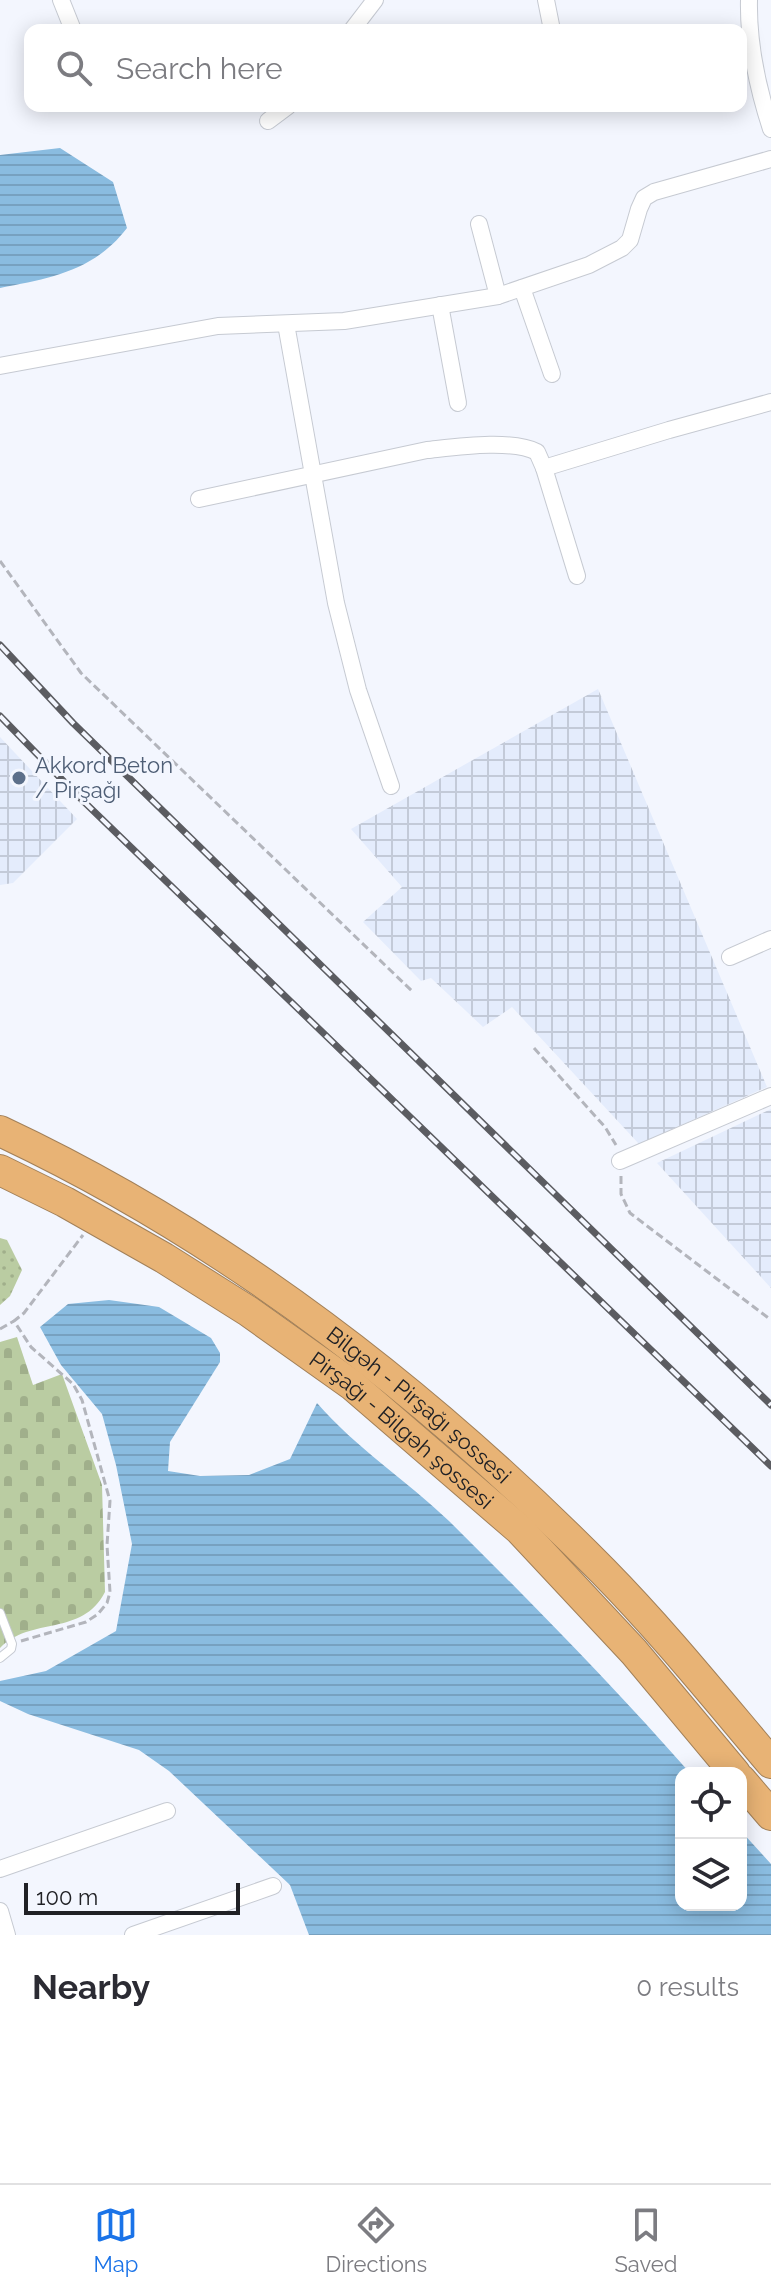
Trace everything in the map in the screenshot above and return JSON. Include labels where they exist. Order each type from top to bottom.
[{"type":"highway","name":"Bilgəh - Pirşağı şossesi","points":[[0,1131],[104,1184],[265,1284],[377,1368],[454,1431],[605,1573],[771,1763]]},
{"type":"highway","name":"Pirşağı - Bilgəh şossesi","points":[[0,1170],[164,1258],[248,1311],[352,1385],[520,1530],[634,1652],[730,1767]]},
{"type":"highway","points":[[747,1787],[771,1815]]},
{"type":"street","points":[[61,0],[71,24]]},
{"type":"street","points":[[357,24],[375,0]]},
{"type":"street","points":[[546,0],[551,24]]},
{"type":"street","points":[[747,39],[749,0]]},
{"type":"street","points":[[747,61],[756,79],[771,129]]},
{"type":"street","points":[[268,121],[280,112]]},
{"type":"street","points":[[0,366],[218,326],[286,324],[396,314],[498,296],[589,265],[622,248],[630,240],[644,198],[654,192],[771,159]]},
{"type":"street","points":[[479,224],[498,296]]},
{"type":"street","points":[[522,288],[552,374]]},
{"type":"street","points":[[440,305],[458,403]]},
{"type":"street","points":[[286,324],[336,603],[358,690],[391,786]]},
{"type":"street","points":[[544,468],[771,402]]},
{"type":"street","points":[[199,499],[427,450],[526,446],[537,452],[544,468],[577,576]]},
{"type":"street","points":[[730,957],[771,939]]},
{"type":"street","points":[[620,1161],[771,1096]]},
{"type":"street","points":[[0,1869],[167,1811]]},
{"type":"street","points":[[133,1935],[273,1886]]},
{"type":"street","points":[[0,1911],[7,1935]]},
{"type":"lane","points":[[0,1613],[12,1644],[11,1649],[0,1658]]},
{"type":"path","points":[[0,561],[81,673],[413,992]]},
{"type":"path","points":[[534,1048],[615,1142],[620,1161],[621,1194],[630,1213],[771,1320]]},
{"type":"path","points":[[0,1329],[24,1313],[95,1219]]},
{"type":"path","points":[[12,1644],[86,1622],[107,1603],[110,1592],[107,1545],[110,1501],[82,1400],[73,1384],[31,1347],[14,1321]]},
{"type":"shaded area","points":[[598,689],[767,1087],[639,1144],[512,1007],[483,1027],[431,978],[421,981],[363,922],[402,887],[351,829]]},
{"type":"shaded area","name":"Akkord Beton / Pirşağı","points":[[0,737],[77,819],[13,883],[0,885]]},
{"type":"shaded area","points":[[771,1109],[771,1288],[657,1163]]},
{"type":"green space","points":[[0,1238],[7,1240],[22,1270],[10,1296],[0,1305]]},
{"type":"green space","points":[[17,1337],[33,1385],[62,1374],[102,1485],[105,1592],[95,1606],[83,1615],[26,1632],[0,1648],[0,1342]]},
{"type":"water","points":[[60,148],[113,182],[127,228],[114,243],[86,263],[54,276],[0,288],[0,155]]},
{"type":"water","points":[[109,1300],[159,1307],[211,1338],[220,1353],[220,1362],[170,1442],[168,1471],[200,1476],[249,1475],[290,1459],[317,1403],[348,1435],[433,1506],[572,1645],[685,1767],[675,1767],[675,1911],[747,1911],[747,1838],[771,1864],[771,1935],[309,1935],[290,1885],[169,1771],[139,1750],[28,1714],[0,1701],[0,1681],[46,1671],[116,1631],[132,1544],[102,1414],[61,1365],[40,1327],[68,1304]]},
{"type":"railway","points":[[0,645],[73,723],[771,1405]]},
{"type":"railway","points":[[0,716],[77,795],[771,1466]]},
{"type":"place","name":"Akkord Beton / Pirşağı","points":[[19,778]]}]
